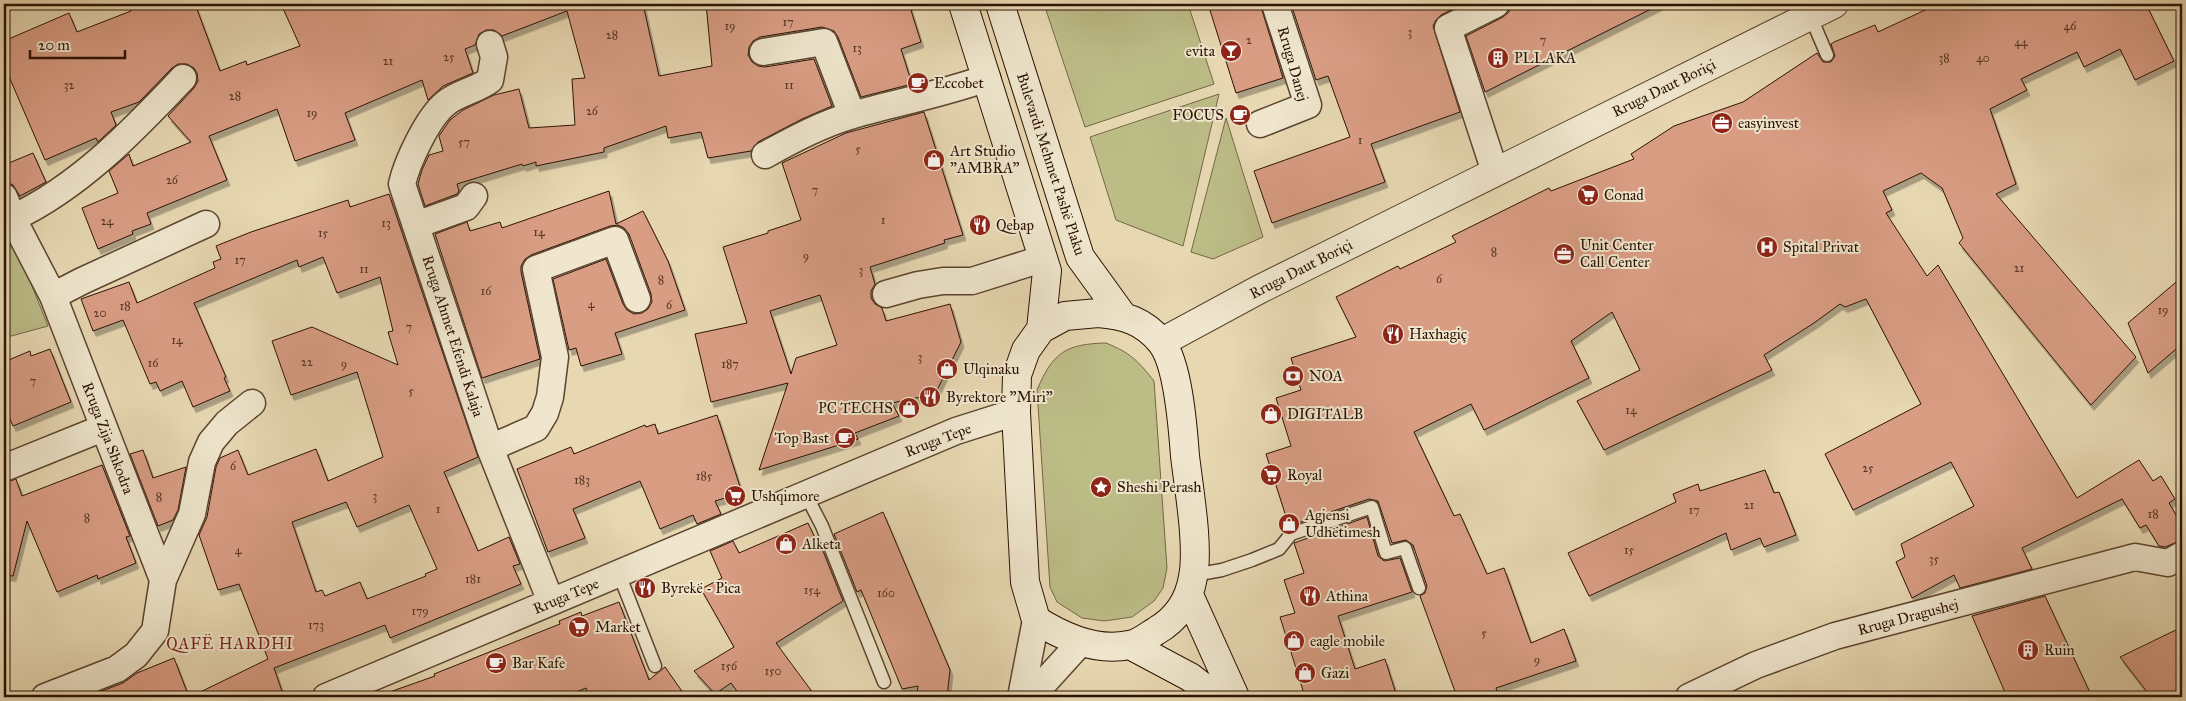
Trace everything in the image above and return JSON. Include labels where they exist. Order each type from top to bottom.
[{"type":"main road","points":[[963,4],[1047,271],[1041,329]]},
{"type":"main road","name":"Bulevardi Mehmet Pashë Plaku","points":[[1000,4],[1080,257],[1122,315]]},
{"type":"main road","name":"Rruga Daut Boriçi","points":[[1162,342],[1260,288],[1834,4]]},
{"type":"main road","points":[[1192,585],[1171,622],[1130,645],[1106,647],[1081,642],[1061,636],[1036,620],[1025,582],[1016,412],[1017,375],[1026,350],[1041,329],[1065,316],[1098,313],[1122,315],[1141,324],[1162,342],[1174,368],[1194,544],[1192,585],[1235,697]]},
{"type":"main road","points":[[1130,645],[1190,678],[1216,697]]},
{"type":"street","name":"Rruga Danej","points":[[1260,124],[1308,105],[1275,4]]},
{"type":"street","points":[[1495,172],[1448,28],[1496,4]]},
{"type":"street","points":[[762,52],[824,42],[852,115]]},
{"type":"street","name":"Rruga Ahmet Efendi Kalaja","points":[[490,44],[494,57],[490,80],[479,88],[447,102],[435,114],[406,166],[402,184],[490,448],[551,602]]},
{"type":"street","name":"Rruga Zija Shkodra","points":[[163,580],[102,428],[53,296],[8,208],[34,208],[67,186],[120,142],[183,78]]},
{"type":"street","points":[[766,154],[817,128],[852,115],[942,94],[987,78]]},
{"type":"street","points":[[416,225],[466,207],[474,196]]},
{"type":"street","points":[[53,296],[206,224]]},
{"type":"street","points":[[490,448],[536,428],[545,413],[550,397],[555,357],[536,269],[615,240],[637,299]]},
{"type":"street","points":[[886,294],[926,283],[972,281],[1042,259]]},
{"type":"street","points":[[45,697],[118,669],[136,655],[155,631],[163,580],[192,514],[202,462],[210,442],[227,423],[252,403]]},
{"type":"street","name":"Rruga Tepe","points":[[326,697],[956,431],[1016,412]]},
{"type":"street","points":[[4,468],[102,428]]},
{"type":"street","name":"Rruga Dragushej","points":[[1688,697],[1756,665],[1835,636],[2134,557],[2168,563],[2182,555]]},
{"type":"street","points":[[1021,697],[1036,620]]},
{"type":"street","points":[[1032,697],[1081,642]]},
{"type":"lane","points":[[1810,15],[1827,55]]},
{"type":"lane","points":[[806,494],[822,526],[884,682]]},
{"type":"lane","points":[[1192,585],[1222,570],[1279,549],[1291,534],[1372,507],[1386,553],[1405,548],[1419,588]]},
{"type":"lane","points":[[618,574],[655,666]]},
{"type":"green space","points":[[1044,4],[1188,4],[1214,84],[1085,127]]},
{"type":"green space","points":[[1219,94],[1183,246],[1116,220],[1090,137]]},
{"type":"green space","points":[[1226,118],[1263,237],[1213,259],[1191,252]]},
{"type":"green space","points":[[4,216],[48,326],[4,338]]},
{"type":"green space","points":[[1106,343],[1122,350],[1133,358],[1154,381],[1167,568],[1163,588],[1154,601],[1132,617],[1104,621],[1082,618],[1057,602],[1050,587],[1037,390],[1049,367],[1062,353],[1081,345]]},
{"type":"building","points":[[129,4],[195,4],[220,71],[246,61],[247,65],[300,46],[281,4],[643,4],[659,76],[712,66],[706,4],[909,4],[921,42],[901,49],[912,84],[861,97],[834,31],[822,27],[760,37],[753,41],[749,47],[748,55],[752,62],[758,66],[765,67],[814,59],[832,106],[758,142],[751,151],[708,158],[701,132],[668,138],[666,126],[604,148],[604,152],[536,166],[536,162],[523,166],[522,164],[457,184],[459,191],[457,194],[425,206],[418,184],[422,170],[429,155],[443,151],[439,136],[450,120],[463,110],[494,95],[519,89],[529,128],[575,125],[572,79],[585,78],[567,11],[502,36],[494,30],[486,30],[479,34],[475,45],[465,49],[473,73],[443,86],[428,100],[422,80],[345,113],[355,140],[295,161],[277,109],[209,136],[227,180],[147,213],[151,224],[132,231],[133,234],[98,249],[82,208],[118,193],[109,171],[129,154],[133,166],[191,142],[168,116],[194,88],[198,81],[197,73],[194,68],[187,64],[178,64],[139,102],[111,112],[116,125],[98,142],[96,138],[45,160],[4,65],[4,41],[69,13],[77,32],[131,11]]},
{"type":"building","points":[[1208,4],[1260,4],[1283,78],[1236,93]]},
{"type":"building","points":[[1291,4],[1463,4],[1441,15],[1433,26],[1460,112],[1371,144],[1385,182],[1272,223],[1254,171],[1350,137],[1328,76],[1316,80]]},
{"type":"building","points":[[1511,4],[1661,4],[1485,92],[1466,36],[1503,17],[1509,12]]},
{"type":"building","points":[[1938,4],[2146,4],[2174,61],[2135,80],[2120,49],[2084,67],[2077,52],[2021,79],[2027,90],[1990,109],[2016,184],[1996,194],[2136,357],[2091,405],[1959,243],[1963,238],[1942,188],[1921,173],[1883,191],[1892,210],[1886,213],[1927,276],[1938,265],[2077,498],[2139,460],[2153,481],[2161,476],[2175,499],[2169,503],[2182,525],[2182,540],[2165,547],[2159,546],[2146,525],[2140,528],[2122,499],[2022,548],[2032,569],[1960,588],[1954,575],[1912,598],[1896,562],[1905,557],[1901,544],[1974,506],[1951,462],[1853,510],[1825,454],[1921,404],[1866,299],[1845,307],[1840,304],[1764,355],[1772,370],[1604,450],[1577,401],[1640,370],[1612,312],[1571,341],[1589,378],[1484,430],[1471,404],[1414,432],[1454,516],[1460,514],[1487,574],[1504,568],[1531,643],[1564,629],[1576,661],[1496,688],[1499,697],[1457,697],[1420,596],[1425,593],[1427,586],[1413,545],[1406,540],[1392,543],[1378,501],[1369,499],[1289,526],[1266,454],[1291,446],[1276,398],[1301,390],[1291,358],[1356,337],[1336,297],[1398,266],[1400,269],[1456,242],[1452,236],[1549,188],[1551,191],[1634,159],[1631,154],[1674,126],[1743,102],[1817,53],[1823,62],[1831,62],[1835,56],[1831,44],[1834,42],[1875,25],[1878,32]]},
{"type":"building","points":[[924,112],[963,235],[944,240],[945,243],[870,267],[875,284],[871,291],[871,298],[875,304],[882,308],[886,321],[950,304],[961,342],[935,394],[892,403],[899,416],[855,433],[858,439],[759,470],[788,383],[711,402],[695,334],[747,323],[723,247],[801,220],[782,163],[846,133]],"holes":[[[820,295],[837,345],[796,358],[791,374],[770,311]]]},
{"type":"building","points":[[33,153],[46,182],[20,196],[13,185],[6,182],[4,165]]},
{"type":"building","points":[[609,191],[616,224],[643,211],[668,261],[685,310],[615,333],[622,354],[581,366],[576,348],[569,350],[553,279],[606,259],[627,310],[634,314],[642,313],[648,309],[652,302],[651,294],[629,234],[618,225],[610,226],[531,255],[525,259],[521,266],[521,272],[540,359],[482,378],[435,234],[467,222],[470,231],[500,222],[502,228]]},
{"type":"building","points":[[389,194],[478,457],[444,472],[478,551],[509,537],[520,564],[513,566],[521,584],[390,638],[385,625],[274,668],[284,697],[190,697],[268,659],[239,584],[218,590],[199,535],[207,517],[216,467],[220,458],[238,450],[248,475],[316,449],[328,481],[383,457],[357,372],[291,395],[272,341],[312,327],[398,365],[388,332],[393,331],[380,277],[337,293],[323,257],[299,267],[297,260],[194,303],[226,377],[224,378],[230,391],[193,407],[182,381],[160,391],[156,382],[150,384],[123,320],[93,331],[81,299],[129,282],[137,303],[215,268],[213,262],[221,259],[216,246],[251,232],[348,200],[350,207]],"holes":[[[346,502],[357,527],[409,505],[437,569],[425,574],[426,576],[367,599],[360,582],[325,596],[322,590],[316,592],[292,522]]]},
{"type":"building","points":[[2182,277],[2182,344],[2148,373],[2128,323]]},
{"type":"building","points":[[50,349],[71,402],[13,426],[4,405],[4,362],[30,351],[31,356]]},
{"type":"building","points":[[717,415],[742,493],[715,501],[721,514],[697,524],[693,515],[660,529],[640,481],[573,509],[585,538],[548,552],[517,469],[571,447],[574,454],[645,425],[646,427],[655,424],[658,434]]},
{"type":"building","points":[[143,450],[153,478],[186,467],[178,510],[173,520],[158,526],[130,454]]},
{"type":"building","points":[[102,465],[130,536],[126,537],[136,563],[98,579],[97,575],[57,592],[27,521],[13,576],[4,575],[4,483],[16,479],[22,496]]},
{"type":"building","points":[[1765,470],[1774,493],[1779,492],[1796,535],[1764,547],[1760,538],[1731,550],[1726,533],[1589,596],[1568,553],[1676,502],[1673,494],[1698,484],[1700,491]]},
{"type":"building","points":[[883,512],[950,670],[947,697],[917,697],[918,686],[902,689],[861,590],[857,592],[834,534]]},
{"type":"building","points":[[1367,517],[1378,556],[1384,561],[1400,558],[1412,592],[1338,616],[1355,669],[1385,659],[1397,697],[1305,697],[1280,617],[1295,613],[1284,580],[1304,573],[1294,543]]},
{"type":"building","points":[[808,523],[817,542],[819,541],[843,601],[776,643],[816,697],[741,697],[731,683],[715,694],[694,671],[734,647],[701,589],[722,578],[710,551],[733,541],[739,553]]},
{"type":"building","name":"Ruin","points":[[2045,596],[2092,697],[2007,697],[1972,616]]},
{"type":"building","points":[[619,602],[649,680],[665,667],[686,697],[590,697],[586,688],[563,697],[385,697],[384,694],[435,676],[434,674],[560,624],[559,621],[581,612],[582,616]]},
{"type":"building","points":[[2182,627],[2182,697],[2151,697],[2120,657]]},
{"type":"building","points":[[174,658],[189,697],[86,697],[123,683],[137,673]]},
{"type":"place","name":"evita","points":[[1231,51]]},
{"type":"place","name":"PLLAKA","points":[[1498,58]]},
{"type":"place","name":"Eccobet","points":[[918,83]]},
{"type":"place","name":"FOCUS","points":[[1240,115]]},
{"type":"place","name":"easyinvest","points":[[1722,123]]},
{"type":"place","name":"Art Studio \"AMBRA\"","points":[[934,160]]},
{"type":"place","name":"Conad","points":[[1588,195]]},
{"type":"place","name":"Qebap","points":[[980,225]]},
{"type":"place","name":"Spital Privat","points":[[1767,247]]},
{"type":"place","name":"Unit Center Call Center","points":[[1564,254]]},
{"type":"place","name":"Haxhagiç","points":[[1393,334]]},
{"type":"place","name":"Ulqinaku","points":[[947,369]]},
{"type":"place","name":"NOA","points":[[1293,376]]},
{"type":"place","name":"Byrektore \"Miri\"","points":[[930,397]]},
{"type":"place","name":"PC TECHS","points":[[909,408]]},
{"type":"place","name":"DIGITALB","points":[[1271,414]]},
{"type":"place","name":"Top Bast","points":[[845,438]]},
{"type":"place","name":"Royal","points":[[1271,475]]},
{"type":"place","name":"Sheshi Perash","points":[[1101,487]]},
{"type":"place","name":"Ushqimore","points":[[735,496]]},
{"type":"place","name":"Agjensi Udhëtimesh","points":[[1289,524]]},
{"type":"place","name":"Alketa","points":[[786,544]]},
{"type":"place","name":"Byrekë - Pica","points":[[645,588]]},
{"type":"place","name":"Athina","points":[[1310,596]]},
{"type":"place","name":"Market","points":[[579,627]]},
{"type":"place","name":"eagle mobile","points":[[1294,641]]},
{"type":"place","name":"Ruin","points":[[2028,650]]},
{"type":"place","name":"Bar Kafe","points":[[496,663]]},
{"type":"place","name":"Gazi","points":[[1305,673]]},
{"type":"district","name":"QAFË HARDHI","points":[[230,643]]}]
